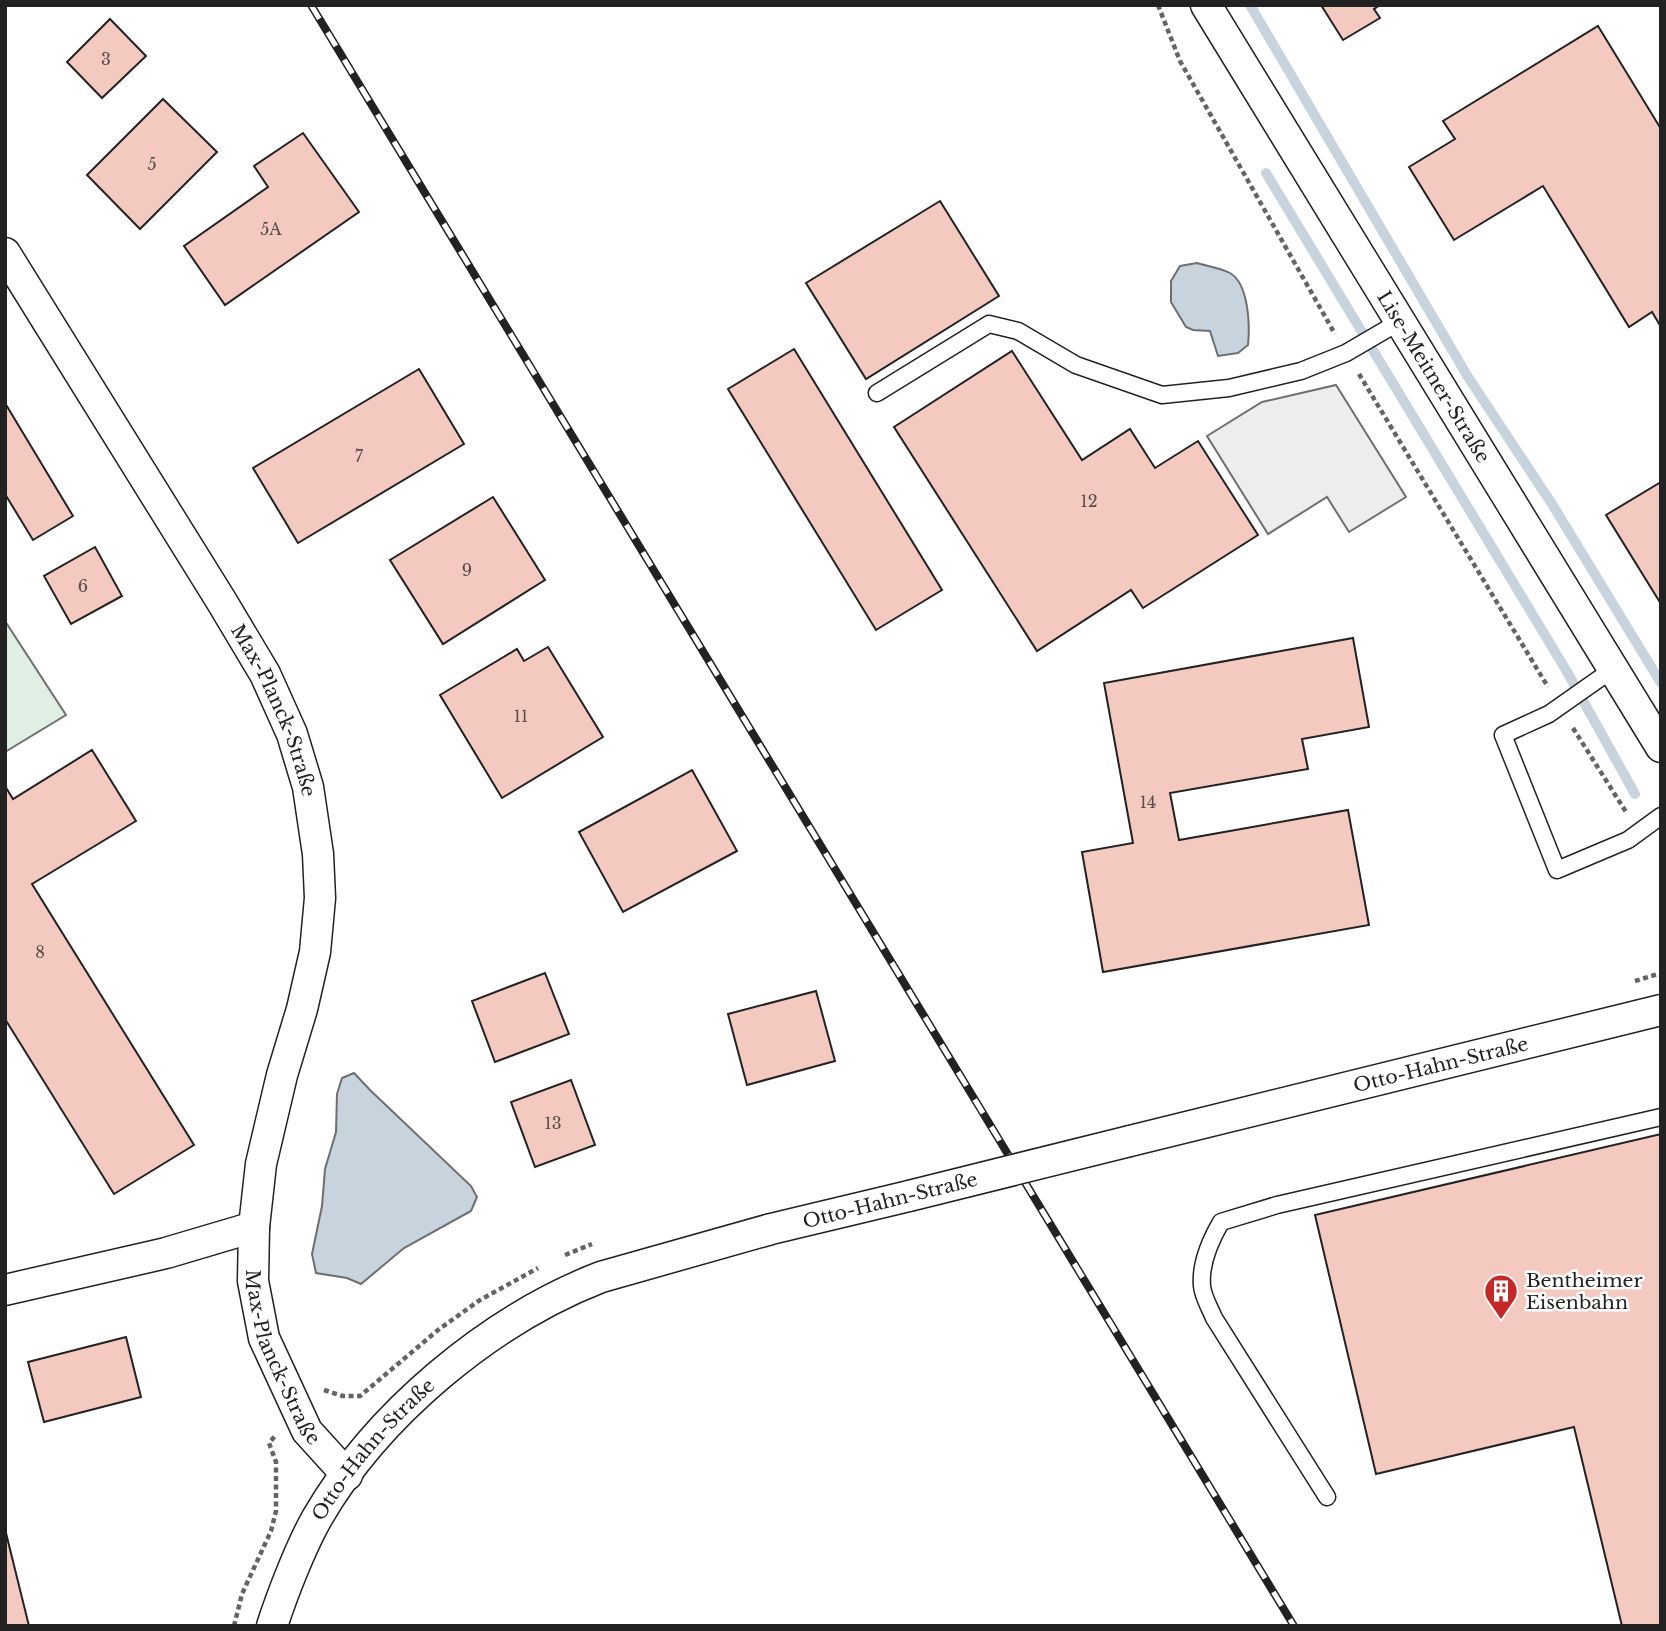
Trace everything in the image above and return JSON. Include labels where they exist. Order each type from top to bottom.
[{"type":"street","name":"Lise-Meitner-Straße","points":[[1206,5],[1661,747]]},
{"type":"street","name":"Max-Planck-Straße","points":[[5,253],[265,674],[292,734],[308,787],[320,898],[315,952],[261,1164],[254,1227],[253,1281],[264,1338],[307,1431],[347,1475]]},
{"type":"street","name":"Otto-Hahn-Straße","points":[[272,1626],[317,1518],[381,1430],[438,1376],[539,1306],[575,1287],[771,1229],[1661,1010]]},
{"type":"street","points":[[5,1290],[166,1252],[254,1227]]},
{"type":"lane","points":[[877,393],[989,324],[1018,331],[1076,365],[1162,395],[1229,388],[1301,371],[1346,353],[1399,321]]},
{"type":"lane","points":[[1613,669],[1549,714],[1503,735],[1557,870],[1628,840],[1661,816]]},
{"type":"lane","points":[[1327,1497],[1214,1318],[1202,1289],[1202,1269],[1212,1238],[1221,1222],[1277,1205],[1661,1117]]},
{"type":"path","points":[[1158,5],[1180,61],[1346,353],[1559,706],[1639,832]]},
{"type":"green space","points":[[5,621],[66,715],[5,752]]},
{"type":"shaded area","points":[[1197,263],[1230,273],[1241,286],[1247,306],[1249,337],[1248,345],[1238,353],[1218,356],[1210,331],[1186,327],[1171,302],[1171,281],[1180,266]]},
{"type":"shaded area","points":[[1336,385],[1406,497],[1349,532],[1327,497],[1268,534],[1207,436],[1262,402]]},
{"type":"shaded area","points":[[354,1073],[471,1186],[477,1197],[471,1211],[404,1248],[361,1284],[347,1278],[316,1273],[312,1254],[322,1206],[325,1169],[336,1132],[337,1094],[342,1078]]},
{"type":"building","points":[[1321,5],[1380,5],[1374,9],[1380,18],[1343,40]]},
{"type":"building","points":[[110,19],[146,56],[102,98],[67,62]]},
{"type":"building","points":[[1598,26],[1661,129],[1661,327],[1652,312],[1629,327],[1543,186],[1454,240],[1409,167],[1455,139],[1443,121]]},
{"type":"building","points":[[163,99],[217,152],[140,229],[87,175]]},
{"type":"building","points":[[303,133],[359,212],[225,305],[184,246],[268,187],[254,166]]},
{"type":"building","points":[[940,201],[999,296],[866,379],[806,283]]},
{"type":"building","points":[[794,349],[942,590],[876,630],[728,389]]},
{"type":"building","points":[[1012,351],[1082,460],[1130,429],[1155,468],[1198,441],[1258,535],[1143,608],[1131,590],[1037,651],[894,427]]},
{"type":"building","points":[[419,369],[464,444],[298,543],[253,468]]},
{"type":"building","points":[[5,403],[73,516],[33,540],[5,494]]},
{"type":"building","points":[[1661,482],[1661,604],[1606,515]]},
{"type":"building","points":[[493,497],[545,580],[443,644],[390,560]]},
{"type":"building","points":[[95,547],[122,596],[71,624],[44,576]]},
{"type":"building","points":[[1353,638],[1369,727],[1302,739],[1308,769],[1170,793],[1179,840],[1348,810],[1369,925],[1103,972],[1082,852],[1133,843],[1104,683]]},
{"type":"building","points":[[548,647],[603,737],[502,798],[440,695],[517,649],[524,661]]},
{"type":"building","points":[[92,750],[136,821],[32,884],[194,1145],[114,1194],[5,1019],[5,786],[13,799]]},
{"type":"building","points":[[692,770],[737,851],[623,912],[579,832]]},
{"type":"building","points":[[545,973],[569,1034],[495,1062],[472,1001]]},
{"type":"building","points":[[816,991],[835,1061],[747,1085],[728,1014]]},
{"type":"building","points":[[571,1080],[595,1145],[535,1167],[511,1102]]},
{"type":"building","name":"Bentheimer Eisenbahn","points":[[1661,1134],[1661,1626],[1622,1626],[1574,1427],[1376,1474],[1315,1215]]},
{"type":"building","points":[[126,1337],[141,1397],[44,1422],[28,1362]]},
{"type":"building","points":[[5,1529],[29,1626],[5,1626]]},
{"type":"waterway","points":[[1250,5],[1468,377],[1552,504],[1661,683]]},
{"type":"waterway","points":[[1266,173],[1566,670],[1635,794]]},
{"type":"railway","points":[[311,5],[1294,1626]]},
{"type":"place","name":"Bentheimer Eisenbahn","points":[[1501,1321]]}]
